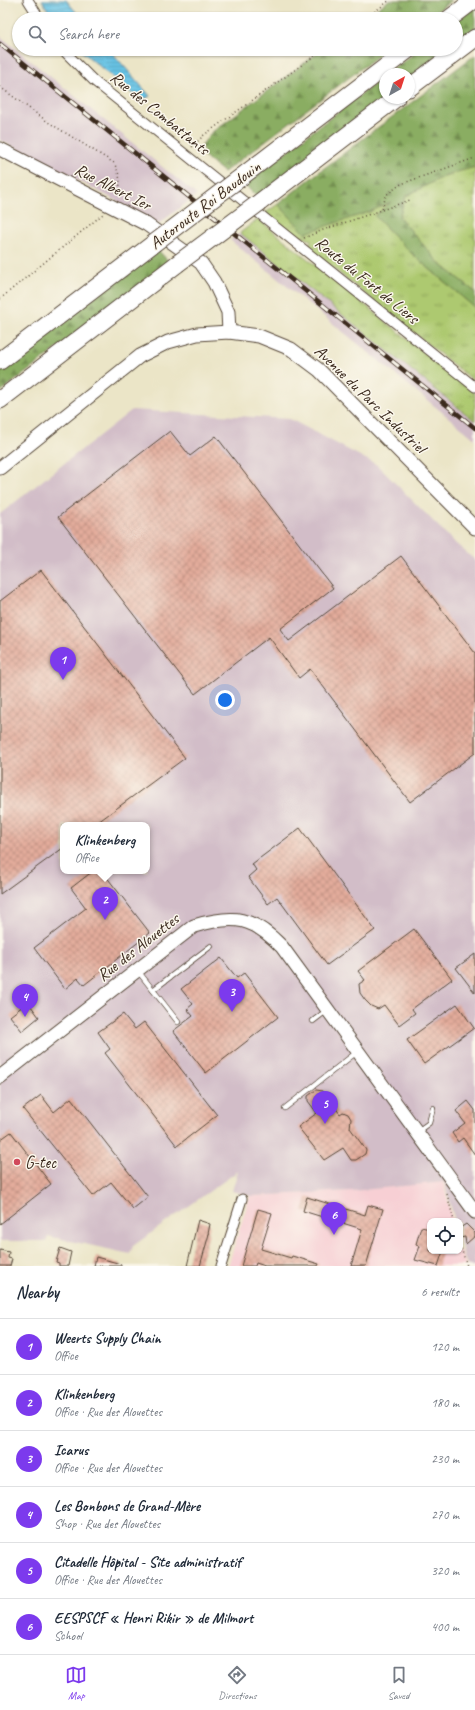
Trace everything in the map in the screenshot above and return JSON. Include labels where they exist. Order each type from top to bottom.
[{"type":"highway","points":[[458,12],[474,0]]},
{"type":"highway","points":[[463,47],[475,38]]},
{"type":"highway","name":"Autoroute Roi Baudouin","points":[[0,361],[400,56]]},
{"type":"highway","points":[[415,83],[451,56]]},
{"type":"highway","name":"Autoroute Roi Baudouin","points":[[0,400],[388,104]]},
{"type":"street","points":[[28,0],[36,12]]},
{"type":"street","name":"Rue des Combattants","points":[[69,56],[94,81],[240,199]]},
{"type":"street","name":"Rue Albert Ier","points":[[0,149],[146,224],[201,263],[214,282],[228,312],[229,332]]},
{"type":"street","name":"Route du Fort de Liers","points":[[240,199],[475,387]]},
{"type":"street","name":"Avenue du Parc Industriel","points":[[0,468],[140,356],[168,342],[197,334],[229,332],[259,336],[291,349],[319,370],[475,528]]},
{"type":"street","name":"Rue des Alouettes","points":[[0,1077],[194,926],[217,919],[236,920],[256,924],[269,933],[282,947],[475,1212]]},
{"type":"street","points":[[221,1266],[242,1199]]},
{"type":"lane","points":[[153,990],[211,946]]},
{"type":"lane","points":[[138,970],[178,1022]]},
{"type":"lane","points":[[313,1021],[328,1009]]},
{"type":"lane","points":[[285,1108],[358,1051]]},
{"type":"lane","points":[[417,1132],[429,1123],[433,1108]]},
{"type":"path","points":[[374,12],[390,0]]},
{"type":"path","points":[[185,154],[204,135],[314,56]]},
{"type":"path","points":[[0,87],[48,122],[114,163],[120,175],[120,189],[113,206],[0,299]]},
{"type":"path","points":[[382,210],[386,195],[401,184],[475,158]]},
{"type":"path","points":[[297,245],[307,236],[410,200]]},
{"type":"path","points":[[463,1254],[467,1266]]},
{"type":"shaded area","points":[[0,36],[12,46],[12,56],[25,56],[197,195],[157,225],[117,201],[0,140]]},
{"type":"shaded area","points":[[240,233],[475,421],[475,439],[230,240]]},
{"type":"shaded area","points":[[132,410],[290,419],[377,465],[455,543],[475,560],[475,1266],[468,1266],[465,1260],[463,1252],[463,1218],[454,1218],[444,1182],[351,1191],[250,1196],[232,1191],[238,1171],[133,1246],[130,1254],[48,1236],[46,1241],[0,1241],[0,514]]},
{"type":"shaded area","points":[[443,1182],[452,1218],[427,1218],[427,1254],[462,1254],[466,1266],[228,1266],[250,1196],[351,1191]]},
{"type":"green space","points":[[389,0],[452,0],[436,12],[373,12]]},
{"type":"green space","points":[[475,7],[475,30],[463,39],[463,16]]},
{"type":"green space","points":[[475,55],[475,167],[446,175],[406,196],[399,217],[439,263],[475,292],[475,308],[411,253],[375,216],[391,202],[369,212],[305,233],[278,204],[410,104],[415,104],[415,100]]},
{"type":"green space","points":[[314,56],[378,56],[224,172],[205,157],[202,145],[211,133]]},
{"type":"green space","points":[[411,56],[441,56],[415,75],[415,68],[395,68]]},
{"type":"green space","points":[[379,81],[379,103],[257,197],[244,184]]},
{"type":"green space","points":[[475,167],[475,292],[439,263],[399,217],[406,196],[446,175]]},
{"type":"green space","points":[[393,200],[375,216],[411,253],[475,308],[475,382],[308,248],[311,240],[293,235],[265,213],[278,204],[305,232],[369,212]]},
{"type":"green space","points":[[258,219],[475,393],[475,421],[240,233]]},
{"type":"green space","points":[[157,249],[170,263],[0,392],[0,369]]},
{"type":"water","points":[[42,0],[66,0],[76,12],[49,12]]},
{"type":"water","points":[[87,56],[115,56],[150,96],[141,101]]},
{"type":"building","points":[[170,431],[190,456],[216,436],[333,588],[280,629],[289,641],[401,556],[475,653],[475,753],[410,802],[310,669],[299,678],[269,637],[195,694],[58,517]]},
{"type":"building","points":[[41,570],[185,758],[98,822],[60,822],[60,850],[0,894],[0,601]]},
{"type":"building","points":[[300,828],[375,930],[327,965],[277,897],[268,904],[248,877],[256,870],[252,864]]},
{"type":"building","points":[[89,874],[104,874],[150,933],[84,985],[78,978],[65,989],[34,948],[86,908],[71,888]]},
{"type":"building","points":[[414,929],[452,979],[412,1009],[415,1013],[399,1025],[384,1005],[378,1009],[371,1006],[365,1000],[360,993],[359,984],[365,980],[358,971]]},
{"type":"building","points":[[475,954],[475,993],[456,968]]},
{"type":"building","points":[[221,958],[237,978],[244,973],[278,1017],[206,1073],[173,1031],[193,1016],[187,1009],[193,1004],[181,989]]},
{"type":"building","points":[[28,1002],[39,1017],[22,1031],[10,1016]]},
{"type":"building","points":[[457,1004],[474,1028],[424,1064],[407,1040]]},
{"type":"building","points":[[123,1014],[135,1029],[144,1022],[217,1115],[177,1146],[105,1053],[110,1049],[98,1032]]},
{"type":"building","points":[[316,1090],[323,1091],[340,1114],[343,1112],[348,1114],[351,1119],[350,1128],[366,1150],[365,1154],[356,1160],[351,1160],[343,1148],[324,1160],[298,1127],[317,1113],[308,1101],[308,1096]]},
{"type":"building","points":[[41,1095],[54,1112],[71,1098],[148,1197],[133,1209],[111,1182],[93,1196],[23,1109]]},
{"type":"building","points":[[468,1101],[475,1110],[475,1155],[463,1138],[458,1142],[452,1133],[465,1123],[456,1111]]},
{"type":"building","name":"G-tec","points":[[11,1132],[51,1184],[0,1224],[0,1140]]},
{"type":"building","points":[[307,1197],[365,1215],[368,1205],[383,1209],[366,1266],[351,1266],[362,1229],[303,1211]]},
{"type":"building","points":[[258,1209],[272,1213],[261,1249],[291,1258],[292,1256],[319,1264],[318,1266],[265,1266],[256,1263],[255,1266],[241,1266]]},
{"type":"building","points":[[198,1220],[210,1224],[209,1234],[200,1266],[187,1266]]},
{"type":"building","points":[[466,1224],[475,1233],[475,1236],[466,1244],[465,1237],[463,1237],[463,1226]]},
{"type":"building","points":[[421,1227],[427,1228],[427,1254],[442,1254],[438,1266],[415,1260],[420,1246],[416,1244]]},
{"type":"building","points":[[60,1248],[71,1252],[68,1266],[59,1266],[59,1263],[56,1262]]},
{"type":"building","points":[[0,1250],[9,1252],[8,1258],[12,1259],[10,1266],[0,1266]]},
{"type":"building","points":[[96,1257],[121,1264],[121,1266],[94,1266]]},
{"type":"railway","points":[[0,44],[12,54]]},
{"type":"railway","points":[[15,56],[475,428]]},
{"type":"place","name":"Weerts Supply Chain","points":[[63,680]]},
{"type":"place","name":"Klinkenberg","points":[[105,920]]},
{"type":"place","name":"Icarus","points":[[232,1012]]},
{"type":"place","name":"Les Bonbons de Grand-Mère","points":[[25,1017]]},
{"type":"place","name":"Citadelle Hôpital - Site administratif","points":[[325,1124]]},
{"type":"place","name":"G-tec","points":[[17,1162]]},
{"type":"place","name":"EESPSCF « Henri Rikir » de Milmort","points":[[334,1235]]}]
